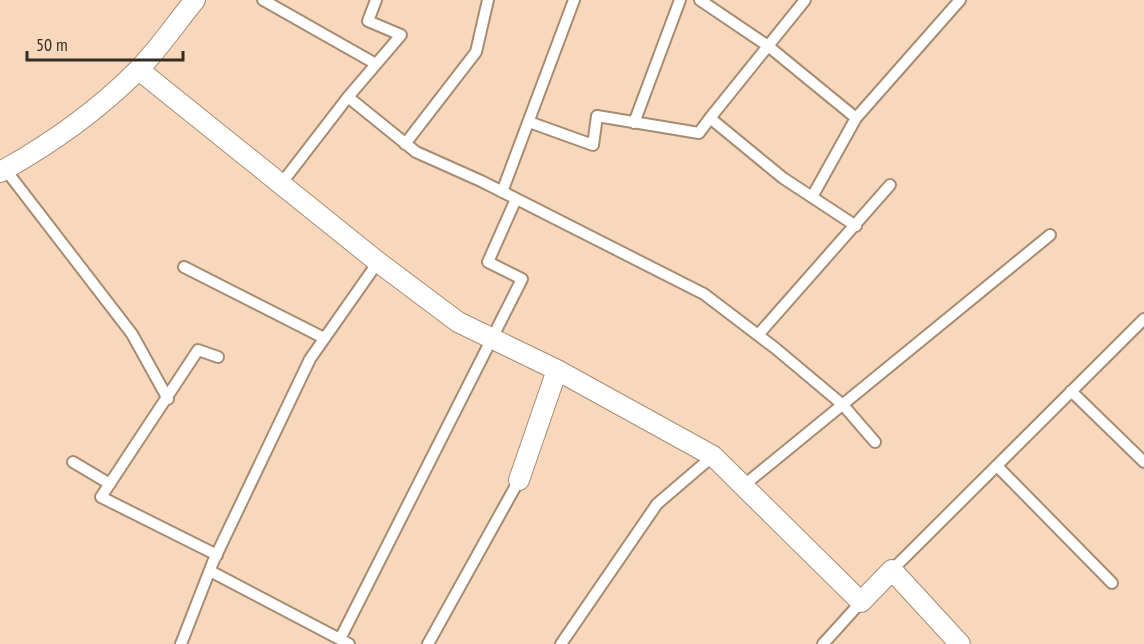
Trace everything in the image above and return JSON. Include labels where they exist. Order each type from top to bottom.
[{"type":"street","points":[[3,170],[105,101],[139,70],[195,0]]},
{"type":"street","points":[[139,70],[378,262],[458,322],[557,370],[713,456],[861,602],[892,570],[960,644]]},
{"type":"street","points":[[519,480],[557,370]]},
{"type":"lane","points":[[263,0],[376,64]]},
{"type":"lane","points":[[281,184],[348,97],[401,35],[368,21],[376,0]]},
{"type":"lane","points":[[405,144],[476,52],[488,0]]},
{"type":"lane","points":[[502,192],[574,0]]},
{"type":"lane","points":[[634,123],[680,0]]},
{"type":"lane","points":[[700,0],[768,46],[856,118]]},
{"type":"lane","points":[[529,122],[593,145],[597,116],[699,133],[805,0]]},
{"type":"lane","points":[[812,197],[856,118],[960,0]]},
{"type":"lane","points":[[348,97],[416,152],[502,192],[704,294],[843,405],[875,442]]},
{"type":"lane","points":[[710,118],[783,178],[856,226]]},
{"type":"lane","points":[[3,170],[132,334],[168,399]]},
{"type":"lane","points":[[758,335],[890,185]]},
{"type":"lane","points":[[210,571],[345,641],[522,279],[488,262],[516,199]]},
{"type":"lane","points":[[743,486],[1050,235]]},
{"type":"lane","points":[[180,644],[217,555],[310,359],[378,262]]},
{"type":"lane","points":[[184,267],[324,338]]},
{"type":"lane","points":[[892,570],[1144,319]]},
{"type":"lane","points":[[217,555],[101,497],[168,399],[198,350],[218,357]]},
{"type":"lane","points":[[1071,391],[1144,462]]},
{"type":"lane","points":[[561,644],[657,504],[713,456]]},
{"type":"lane","points":[[73,462],[110,484]]},
{"type":"lane","points":[[997,466],[1112,583]]},
{"type":"lane","points":[[428,644],[519,480]]},
{"type":"lane","points":[[823,644],[861,602]]}]
